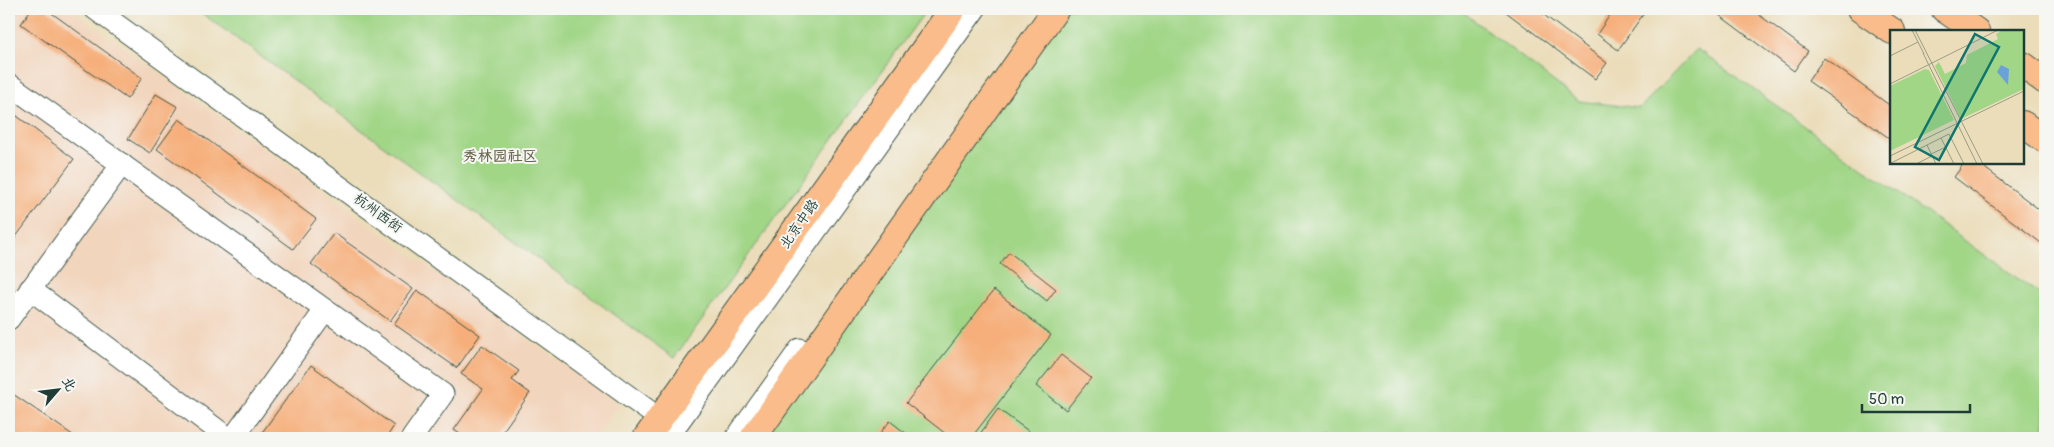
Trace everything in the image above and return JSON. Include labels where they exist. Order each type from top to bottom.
[{"type":"main road","name":"北京中路","points":[[664,433],[953,9]]},
{"type":"main road","points":[[753,438],[1056,9]]},
{"type":"main road","points":[[1860,9],[1891,30]]},
{"type":"main road","points":[[1944,9],[1975,30]]},
{"type":"main road","points":[[2024,66],[2045,81]]},
{"type":"main road","points":[[2024,125],[2045,140]]},
{"type":"street","name":"杭州西街","points":[[95,9],[664,433]]},
{"type":"street","points":[[664,433],[975,9]]},
{"type":"street","points":[[736,438],[1044,9]]},
{"type":"street","points":[[9,84],[443,394],[412,438]]},
{"type":"street","points":[[9,319],[122,164]]},
{"type":"street","points":[[30,290],[228,438]]},
{"type":"street","points":[[233,438],[325,310]]},
{"type":"shaded area","points":[[9,9],[70,9],[619,405],[595,438],[9,438]]},
{"type":"green space","points":[[196,9],[927,9],[674,358]]},
{"type":"green space","points":[[1064,9],[1459,9],[1579,101],[1640,108],[1697,49],[2045,298],[2045,438],[746,438]]},
{"type":"building","points":[[31,9],[46,9],[142,78],[127,99],[21,24]]},
{"type":"building","points":[[1502,9],[1536,9],[1607,63],[1595,79]]},
{"type":"building","points":[[1614,9],[1647,9],[1618,50],[1597,34]]},
{"type":"building","points":[[1711,9],[1751,9],[1808,51],[1794,71]]},
{"type":"building","points":[[1824,58],[1890,106],[1890,139],[1808,81]]},
{"type":"building","points":[[156,94],[178,107],[150,153],[128,139]]},
{"type":"building","points":[[9,110],[74,159],[9,246]]},
{"type":"building","points":[[179,119],[316,219],[293,249],[157,149]]},
{"type":"building","points":[[1964,164],[1980,164],[2045,214],[2045,246],[1954,177]]},
{"type":"building","points":[[334,233],[413,289],[390,321],[311,264]]},
{"type":"building","points":[[1009,252],[1056,289],[1047,301],[1000,264]]},
{"type":"building","points":[[417,290],[480,335],[457,368],[394,324]]},
{"type":"building","points":[[994,290],[1051,335],[971,438],[951,438],[906,403]]},
{"type":"building","points":[[482,345],[519,371],[512,380],[530,393],[498,438],[466,438],[454,430],[483,389],[461,374]]},
{"type":"building","points":[[1061,355],[1091,378],[1066,410],[1036,386]]},
{"type":"building","points":[[311,365],[394,426],[386,438],[258,438]]},
{"type":"building","points":[[13,394],[77,438],[9,438],[9,400]]},
{"type":"building","points":[[998,409],[1038,438],[977,438]]},
{"type":"building","points":[[890,421],[912,438],[876,438]]},
{"type":"district","name":"秀林园社区","points":[[500,156]]}]
